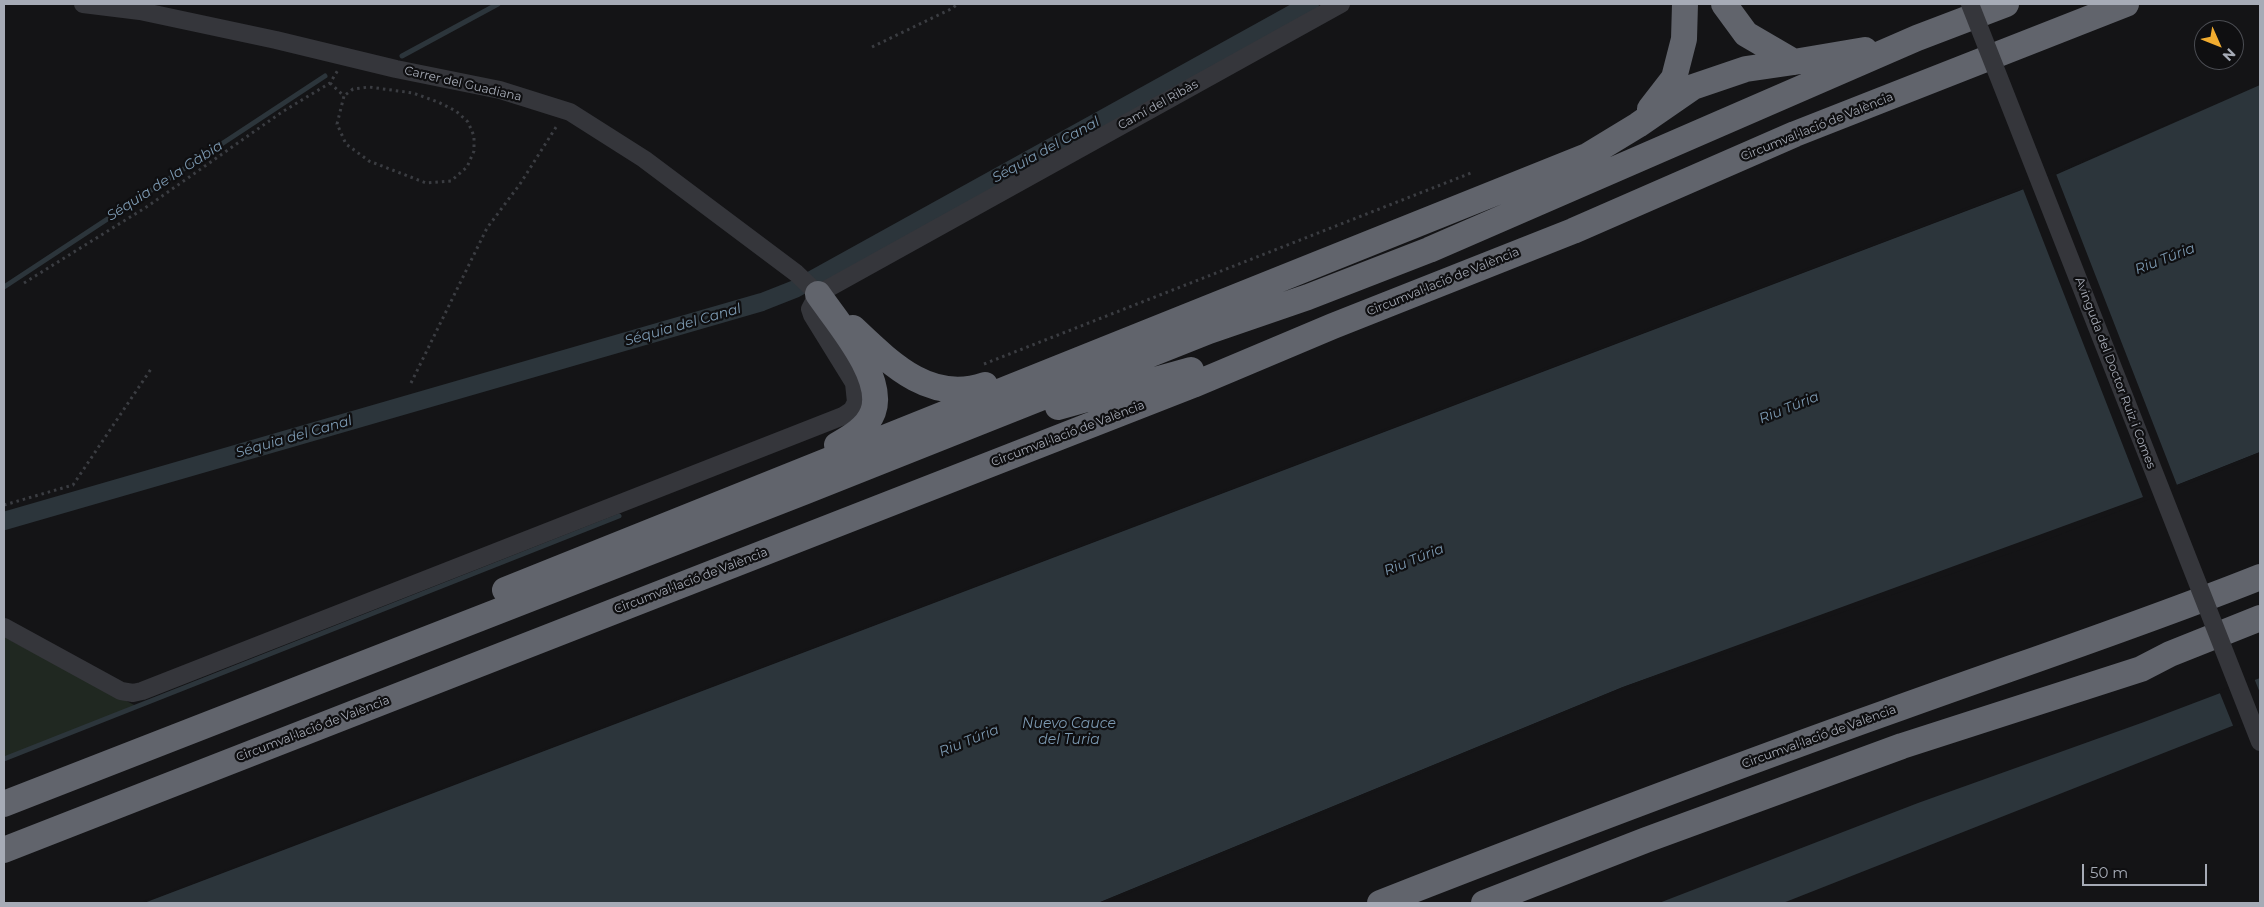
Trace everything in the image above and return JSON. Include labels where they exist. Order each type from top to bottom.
[{"type":"highway","points":[[1638,126],[1674,78],[1684,39],[1685,4]]},
{"type":"highway","points":[[1724,4],[1746,34],[1794,62]]},
{"type":"highway","points":[[4,804],[804,492],[1209,331],[1308,297],[1429,250],[1917,38],[2006,4]]},
{"type":"highway","name":"Circumval·lació de València","points":[[4,850],[1193,385],[1333,326],[1573,231],[1795,134],[2126,4]]},
{"type":"highway","points":[[4,795],[74,762],[237,699],[1152,329],[1587,156],[1638,126],[1693,87],[1746,69],[1844,55],[1917,38]]},
{"type":"highway","points":[[818,294],[866,341],[910,377],[932,387],[951,390],[974,389],[1152,329]]},
{"type":"highway","points":[[551,571],[835,446],[863,428],[873,412],[875,398],[869,368],[818,294]]},
{"type":"highway","points":[[804,492],[994,424],[1187,371],[1333,326]]},
{"type":"highway","name":"Circumval·lació de València","points":[[1380,903],[1623,808],[1898,708],[2162,616],[2260,577]]},
{"type":"highway","points":[[1484,903],[1646,840],[1902,746],[2142,669],[2170,654],[2260,618]]},
{"type":"highway","points":[[2142,669],[2173,667],[2260,634]]},
{"type":"street","name":"Carrer del Guadiana","points":[[83,4],[140,11],[500,90],[566,111],[644,159],[796,273],[818,294]]},
{"type":"street","name":"Camí del Ribàs","points":[[818,294],[1317,10],[1341,4]]},
{"type":"street","name":"Avinguda del Doctor Ruiz i Comes","points":[[1970,4],[2260,742]]},
{"type":"street","points":[[4,626],[122,690],[133,693],[156,686],[843,416],[852,410],[856,402],[854,383],[812,315],[810,309],[818,294]]},
{"type":"path","points":[[872,47],[958,4]]},
{"type":"path","points":[[24,284],[148,206],[282,112],[330,83],[346,57]]},
{"type":"path","points":[[330,83],[344,96]]},
{"type":"path","points":[[369,87],[413,93],[456,111],[468,122],[474,136],[474,151],[466,167],[450,181],[426,183],[369,160],[346,144],[337,124],[344,96],[353,89],[369,87]]},
{"type":"path","points":[[411,383],[487,228],[520,184],[566,111]]},
{"type":"path","points":[[983,364],[1470,173]]},
{"type":"path","points":[[4,506],[73,485],[151,368]]},
{"type":"shaded area","points":[[4,637],[138,707],[4,759]]},
{"type":"water","name":"Nuevo Cauce del Turia","points":[[2260,85],[2260,452],[2033,542],[1623,687],[1098,903],[144,903],[2019,191]]},
{"type":"water","points":[[2260,678],[2260,715],[1783,903],[1659,903],[1918,803],[2144,722]]},
{"type":"pier","points":[[2179,119],[2056,174],[2177,485],[2260,452],[2260,455],[2034,545],[1624,689],[1105,903],[1098,903],[1623,687],[2143,497],[2023,189],[142,903],[143,901],[2018,188]]},
{"type":"pier","points":[[2254,678],[2260,693],[2260,718],[2234,728],[2219,691]]},
{"type":"waterway","name":"Séquia de la Gàbia","points":[[402,56],[498,4]]},
{"type":"waterway","name":"Séquia del Canal","points":[[4,521],[762,302],[795,289],[1310,4]]},
{"type":"waterway","name":"Séquia de la Gàbia","points":[[4,287],[325,76]]},
{"type":"waterway","points":[[4,759],[619,516]]},
{"type":"water label","name":"Riu Túria","points":[[2165,259]]},
{"type":"water label","name":"Riu Túria","points":[[1789,408]]},
{"type":"water label","name":"Riu Túria","points":[[1414,560]]},
{"type":"water label","name":"Riu Túria","points":[[969,741]]}]
